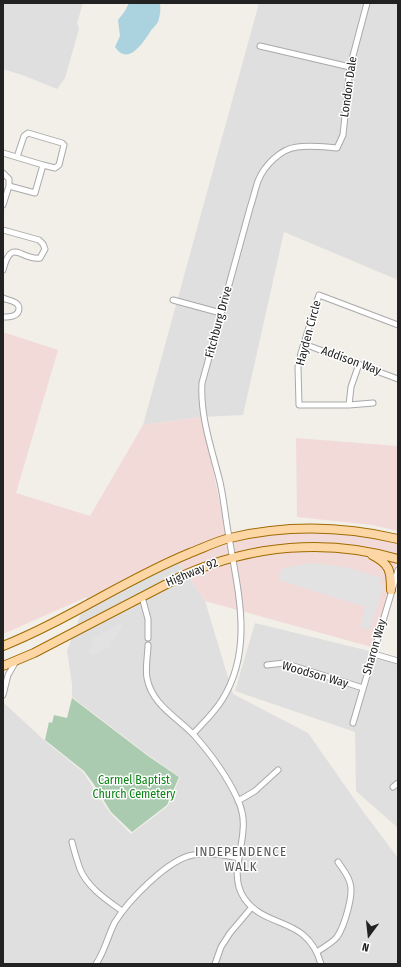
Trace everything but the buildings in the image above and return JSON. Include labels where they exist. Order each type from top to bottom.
[{"type":"main road","name":"Highway 92","points":[[3,646],[46,626],[164,564],[229,538],[271,530],[324,528],[349,530],[398,539]]},
{"type":"main road","name":"Highway 92","points":[[3,666],[199,568],[233,557],[280,548],[322,546],[364,551],[398,559]]},
{"type":"main road","points":[[364,551],[382,560],[389,569],[391,577],[391,590]]},
{"type":"main road","points":[[391,590],[398,581]]},
{"type":"street","name":"London Dale","points":[[338,148],[343,135],[350,66],[367,3]]},
{"type":"street","points":[[260,46],[350,66]]},
{"type":"street","points":[[3,153],[17,158],[43,165],[57,167],[59,166],[64,145],[28,133],[24,136],[17,158]]},
{"type":"street","name":"Fitchburg Drive","points":[[193,734],[223,699],[237,664],[242,636],[233,557],[224,503],[203,411],[202,383],[258,180],[273,160],[283,152],[295,147],[338,148]]},
{"type":"street","points":[[9,186],[35,193],[43,165]]},
{"type":"street","points":[[3,173],[9,179],[9,186],[3,205]]},
{"type":"street","points":[[3,230],[39,240],[44,244],[45,249],[40,258],[21,253],[13,252],[9,254],[6,258],[3,270]]},
{"type":"street","name":"Hayden Circle","points":[[373,402],[349,405],[300,406],[298,367],[319,295],[398,325]]},
{"type":"street","points":[[3,298],[13,301],[19,305],[20,308],[15,316],[3,317]]},
{"type":"street","points":[[173,300],[221,313]]},
{"type":"street","name":"Addison Way","points":[[304,344],[398,379]]},
{"type":"street","points":[[349,405],[351,388],[359,364]]},
{"type":"street","name":"Sharon Way","points":[[353,723],[398,570]]},
{"type":"street","points":[[142,597],[148,619],[148,638]]},
{"type":"street","points":[[148,644],[147,678],[155,697],[161,705],[193,734],[206,749],[238,801],[244,829],[237,870],[239,886],[243,897],[260,913],[289,926],[311,942],[317,952],[321,964]]},
{"type":"street","points":[[374,654],[398,661]]},
{"type":"street","points":[[3,695],[11,669],[19,659]]},
{"type":"street","name":"Woodson Way","points":[[267,665],[284,663],[363,688]]},
{"type":"street","points":[[238,801],[255,791],[278,770]]},
{"type":"street","points":[[393,787],[398,783]]},
{"type":"street","points":[[72,842],[81,870],[87,880],[101,895],[122,911]]},
{"type":"street","points":[[96,964],[102,954],[114,924],[122,911],[137,894],[173,863],[184,858],[203,854],[239,858]]},
{"type":"street","points":[[317,952],[337,937],[343,924],[351,897],[351,884],[338,862]]},
{"type":"street","points":[[215,964],[221,947],[230,933],[252,907]]},
{"type":"shaded area","points":[[3,3],[83,3],[77,23],[79,29],[65,78],[57,89],[3,69]]},
{"type":"shaded area","points":[[259,3],[398,3],[398,280],[284,232],[243,415],[202,417],[143,425]]},
{"type":"shaded area","points":[[3,332],[58,350],[16,493],[90,516],[143,425],[202,417],[227,537],[322,524],[398,536],[398,557],[375,648],[205,601],[178,562],[107,594],[87,597],[3,634]]},
{"type":"shaded area","points":[[296,438],[398,446],[398,531],[372,525],[297,517]]},
{"type":"shaded area","points":[[178,562],[205,601],[233,694],[308,733],[398,858],[398,964],[3,964],[3,704],[4,703],[45,741],[83,772],[110,813],[131,834],[168,806],[180,777],[148,755],[72,697],[72,684],[67,651],[87,597],[107,594]]},
{"type":"shaded area","points":[[310,563],[346,567],[381,578],[380,584],[384,585],[370,630],[360,627],[365,607],[279,580],[281,569]]},
{"type":"shaded area","points":[[121,623],[123,627],[115,639],[109,641],[112,645],[92,656],[88,651],[93,644],[92,639]]},
{"type":"shaded area","points":[[255,623],[398,658],[398,828],[356,791],[355,732],[235,691]]},
{"type":"green space","name":"Carmel Baptist Church Cemetery","points":[[72,698],[148,756],[179,777],[167,805],[132,832],[111,812],[84,771],[45,740],[49,722],[52,723],[54,715],[67,718]]},
{"type":"water","points":[[129,3],[160,3],[160,15],[158,22],[139,47],[130,54],[125,54],[120,52],[115,47],[120,36],[118,20]]},
{"type":"district","name":"INDEPENDENCE WALK","points":[[241,860]]}]
